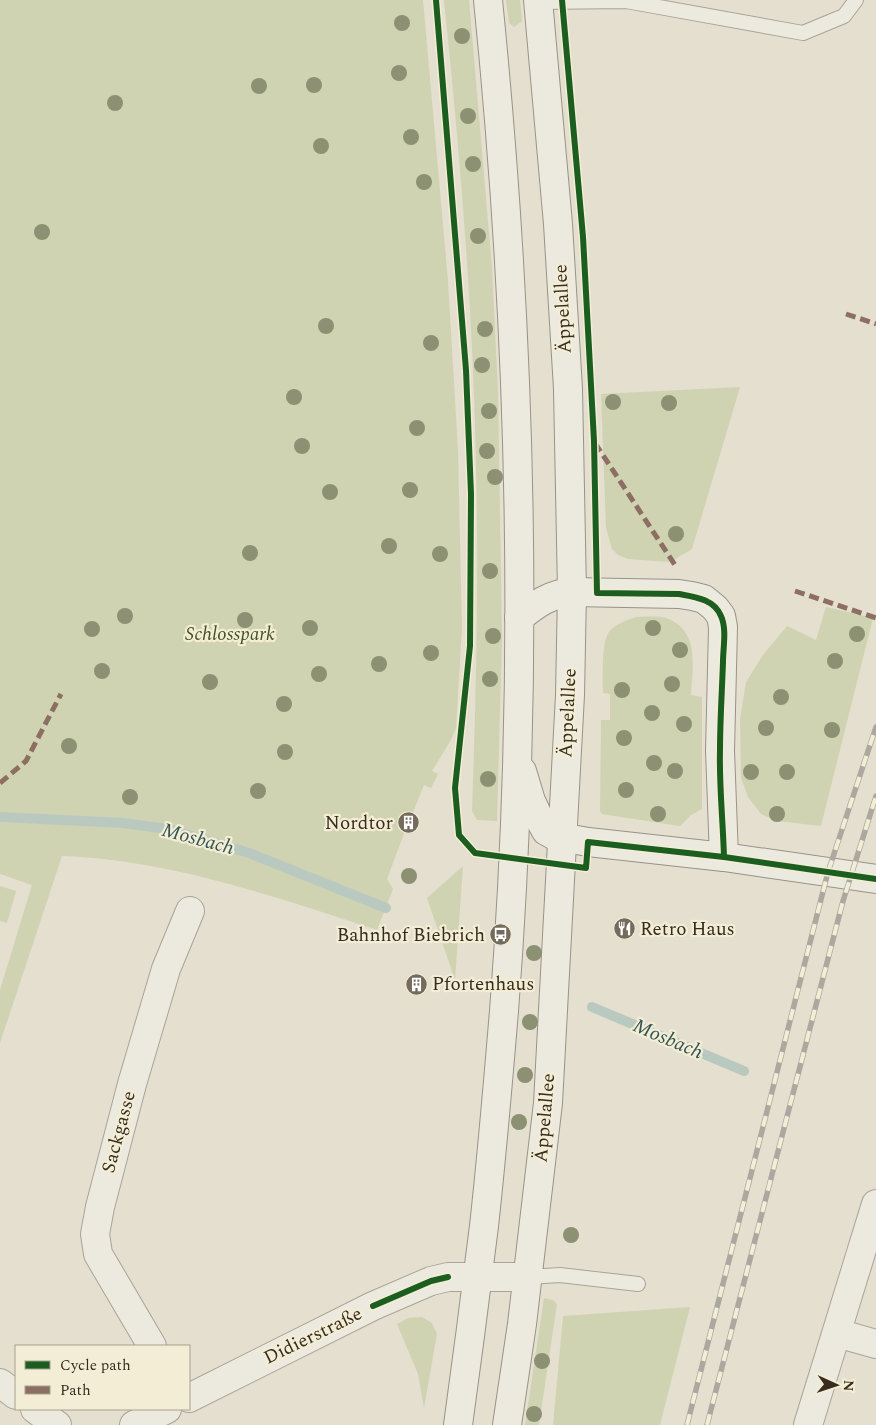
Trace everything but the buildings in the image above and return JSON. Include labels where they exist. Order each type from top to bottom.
[{"type":"main road","points":[[458,1425],[487,1198],[504,1009],[517,750],[519,618],[515,380],[503,186],[488,0]]},
{"type":"main road","name":"Äppelallee","points":[[507,1425],[528,1276],[548,1103],[570,695],[572,592],[568,389],[558,224],[538,1]]},
{"type":"main road","points":[[519,618],[544,599],[572,592],[686,595],[704,599],[715,608],[721,616],[723,626],[720,751],[724,857]]},
{"type":"main road","points":[[517,750],[524,781],[540,820],[546,830],[554,836],[724,857],[876,879]]},
{"type":"main road","name":"Sackgasse","points":[[151,1345],[98,1254],[95,1234],[100,1207],[132,1084],[166,969],[190,910]]},
{"type":"main road","points":[[808,1425],[876,1204]]},
{"type":"main road","name":"Didierstraße","points":[[190,1398],[373,1306],[431,1280],[448,1277],[528,1276]]},
{"type":"main road","points":[[837,1333],[876,1344]]},
{"type":"main road","points":[[0,1383],[15,1394]]},
{"type":"main road","points":[[36,1410],[57,1425]]},
{"type":"main road","points":[[134,1425],[165,1410]]},
{"type":"lane","points":[[538,1],[656,4],[803,33],[844,16],[856,0]]},
{"type":"lane","points":[[528,1276],[560,1274],[638,1284]]},
{"type":"green space","name":"Schlosspark","points":[[0,0],[423,0],[448,281],[458,450],[462,627],[456,728],[432,771],[438,774],[431,788],[424,785],[412,815],[419,818],[412,834],[405,831],[387,879],[393,889],[377,930],[261,893],[183,872],[103,859],[62,856],[0,1043],[0,990],[32,885],[0,874]]},
{"type":"green space","points":[[444,0],[469,0],[492,268],[498,391],[502,639],[497,821],[477,820],[472,811],[476,681],[477,507],[472,348],[465,232]]},
{"type":"green space","points":[[506,0],[520,0],[522,21],[514,27],[509,23]]},
{"type":"green space","points":[[740,387],[692,549],[670,562],[628,559],[618,555],[612,549],[606,528],[601,394]]},
{"type":"green space","points":[[826,607],[873,618],[821,826],[777,821],[761,814],[748,797],[741,778],[740,719],[746,682],[763,655],[787,626],[816,640]]},
{"type":"green space","points":[[636,617],[663,617],[680,626],[690,643],[692,653],[691,695],[702,697],[702,809],[691,815],[680,826],[602,814],[600,811],[601,720],[610,720],[610,694],[603,693],[603,661],[606,637],[614,627]]},
{"type":"green space","points":[[463,866],[455,980],[427,898]]},
{"type":"green space","points":[[0,886],[16,891],[7,923],[0,921]]},
{"type":"green space","points":[[544,1298],[553,1300],[557,1304],[539,1425],[525,1425]]},
{"type":"green space","points":[[690,1307],[660,1425],[553,1425],[563,1316]]},
{"type":"green space","points":[[422,1317],[432,1323],[437,1334],[424,1408],[418,1374],[397,1324],[408,1318]]},
{"type":"waterway","name":"Mosbach","points":[[0,817],[123,823],[168,829],[249,853],[386,908]]},
{"type":"waterway","name":"Mosbach","points":[[592,1007],[744,1071]]},
{"type":"railway","points":[[687,1425],[828,872],[876,727]]},
{"type":"railway","points":[[707,1425],[843,901],[876,796]]},
{"type":"marked path","points":[[846,314],[876,324]]},
{"type":"marked path","points":[[595,443],[675,565]]},
{"type":"marked path","points":[[795,591],[876,618]]},
{"type":"marked path","points":[[0,783],[26,761],[61,694]]},
{"type":"cycle path","points":[[436,0],[466,370],[471,494],[470,646],[455,788],[459,835],[475,853],[586,868],[588,842],[724,857],[876,879]]},
{"type":"cycle path","points":[[562,0],[583,237],[594,441],[597,593],[685,595],[709,602],[718,610],[721,616],[724,633],[720,763],[724,857]]},
{"type":"cycle path","points":[[373,1306],[431,1281],[448,1277]]},
{"type":"place","name":"Nordtor","points":[[409,823]]},
{"type":"place","name":"Retro Haus","points":[[624,929]]},
{"type":"place","name":"Bahnhof Biebrich","points":[[501,935]]},
{"type":"place","name":"Pfortenhaus","points":[[416,984]]}]
